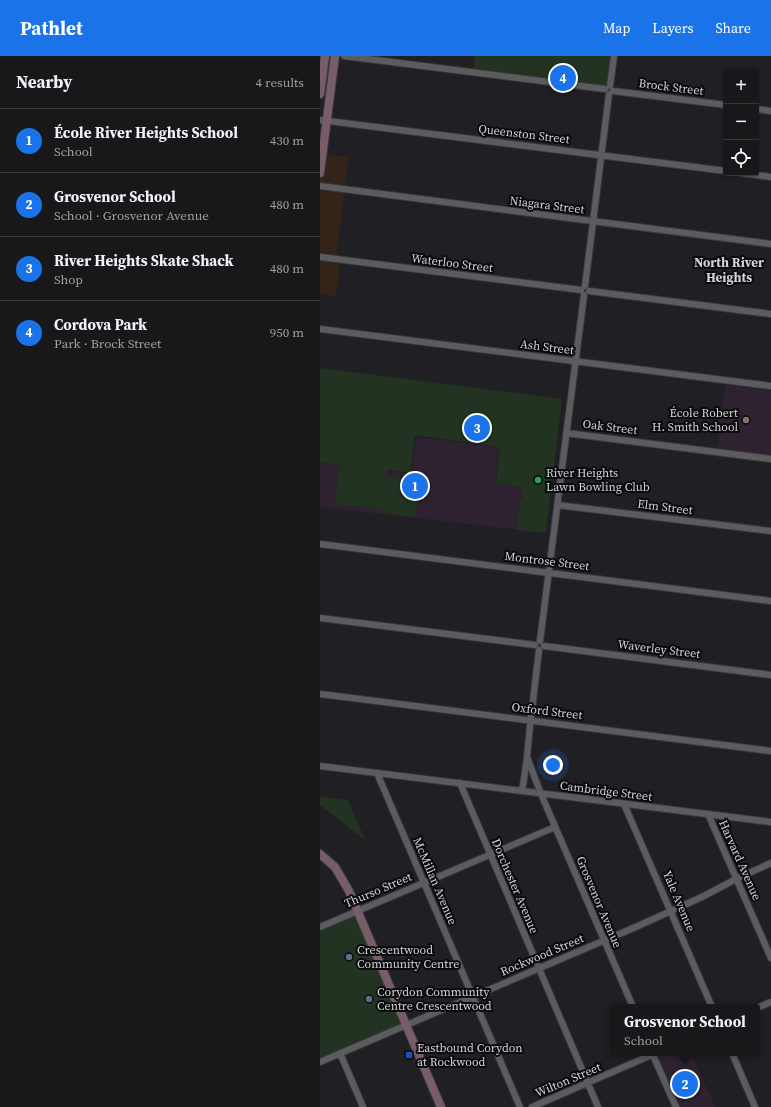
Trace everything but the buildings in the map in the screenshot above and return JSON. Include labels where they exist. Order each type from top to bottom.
[{"type":"main road","points":[[320,94],[325,56]]},
{"type":"main road","points":[[320,173],[323,120],[335,56]]},
{"type":"main road","points":[[320,854],[335,867],[349,891],[441,1107]]},
{"type":"street","name":"Brock Street","points":[[344,56],[723,105]]},
{"type":"street","name":"Grosvenor Avenue","points":[[521,791],[527,757],[548,572],[614,56]]},
{"type":"street","points":[[759,109],[771,111]]},
{"type":"street","name":"Queenston Street","points":[[323,120],[723,171]]},
{"type":"street","points":[[759,175],[771,177]]},
{"type":"street","name":"Niagara Street","points":[[320,186],[771,244]]},
{"type":"street","name":"Waterloo Street","points":[[320,257],[771,314]]},
{"type":"street","name":"Ash Street","points":[[320,329],[771,386]]},
{"type":"street","name":"Oak Street","points":[[566,433],[771,459]]},
{"type":"street","name":"Elm Street","points":[[557,505],[771,531]]},
{"type":"street","name":"Montrose Street","points":[[320,544],[771,601]]},
{"type":"street","name":"Waverley Street","points":[[320,618],[771,674]]},
{"type":"street","name":"Oxford Street","points":[[320,694],[771,750]]},
{"type":"street","name":"Grosvenor Avenue","points":[[527,757],[546,806],[556,826],[632,1004]]},
{"type":"street","name":"Cambridge Street","points":[[320,766],[771,822]]},
{"type":"street","name":"McMillan Avenue","points":[[377,773],[520,1107]]},
{"type":"street","name":"Dorchester Avenue","points":[[460,783],[598,1107]]},
{"type":"street","points":[[546,806],[554,796]]},
{"type":"street","name":"Yale Avenue","points":[[624,804],[711,1004]]},
{"type":"street","name":"Harvard Avenue","points":[[708,814],[771,958]]},
{"type":"street","name":"Thurso Street","points":[[320,927],[556,826]]},
{"type":"street","name":"Rockwood Street","points":[[320,1062],[604,941],[704,896],[771,863]]},
{"type":"street","points":[[760,1007],[771,1002]]},
{"type":"street","points":[[340,1054],[363,1107]]},
{"type":"street","name":"Wilton Street","points":[[532,1107],[647,1056]]},
{"type":"street","points":[[655,1056],[676,1107]]},
{"type":"street","points":[[733,1056],[755,1107]]},
{"type":"shaded area","points":[[322,154],[349,157],[336,259],[340,260],[336,296],[320,294],[320,173]]},
{"type":"shaded area","name":"École Robert H. Smith School","points":[[725,385],[771,391],[771,456],[717,448]]},
{"type":"shaded area","points":[[416,437],[500,447],[495,484],[523,487],[546,533],[320,507],[320,463],[412,474]]},
{"type":"shaded area","points":[[654,1056],[692,1056],[715,1107],[676,1107]]},
{"type":"green space","points":[[475,56],[614,56],[609,90],[473,73]]},
{"type":"green space","points":[[320,368],[562,399],[546,533],[517,530],[520,501],[523,501],[523,487],[496,484],[500,447],[415,435],[411,473],[387,470],[382,510],[335,504],[340,465],[320,463]]},
{"type":"green space","points":[[387,476],[420,481],[415,517],[382,513]]},
{"type":"green space","points":[[320,797],[348,800],[365,840],[320,805]]},
{"type":"green space","name":"Crescentwood Community Centre","points":[[358,911],[406,1025],[320,1062],[320,927]]},
{"type":"place","name":"Cordova Park","points":[[563,78]]},
{"type":"place","name":"École Robert H. Smith School","points":[[746,420]]},
{"type":"place","name":"River Heights Skate Shack","points":[[477,428]]},
{"type":"place","name":"River Heights Lawn Bowling Club","points":[[538,480]]},
{"type":"place","name":"École River Heights School","points":[[415,486]]},
{"type":"place","name":"Crescentwood Community Centre","points":[[349,957]]},
{"type":"place","name":"Corydon Community Centre Crescentwood","points":[[369,999]]},
{"type":"place","name":"Eastbound Corydon at Rockwood","points":[[409,1055]]},
{"type":"place","name":"Grosvenor School","points":[[685,1084]]},
{"type":"district","name":"North River Heights","points":[[729,270]]}]
